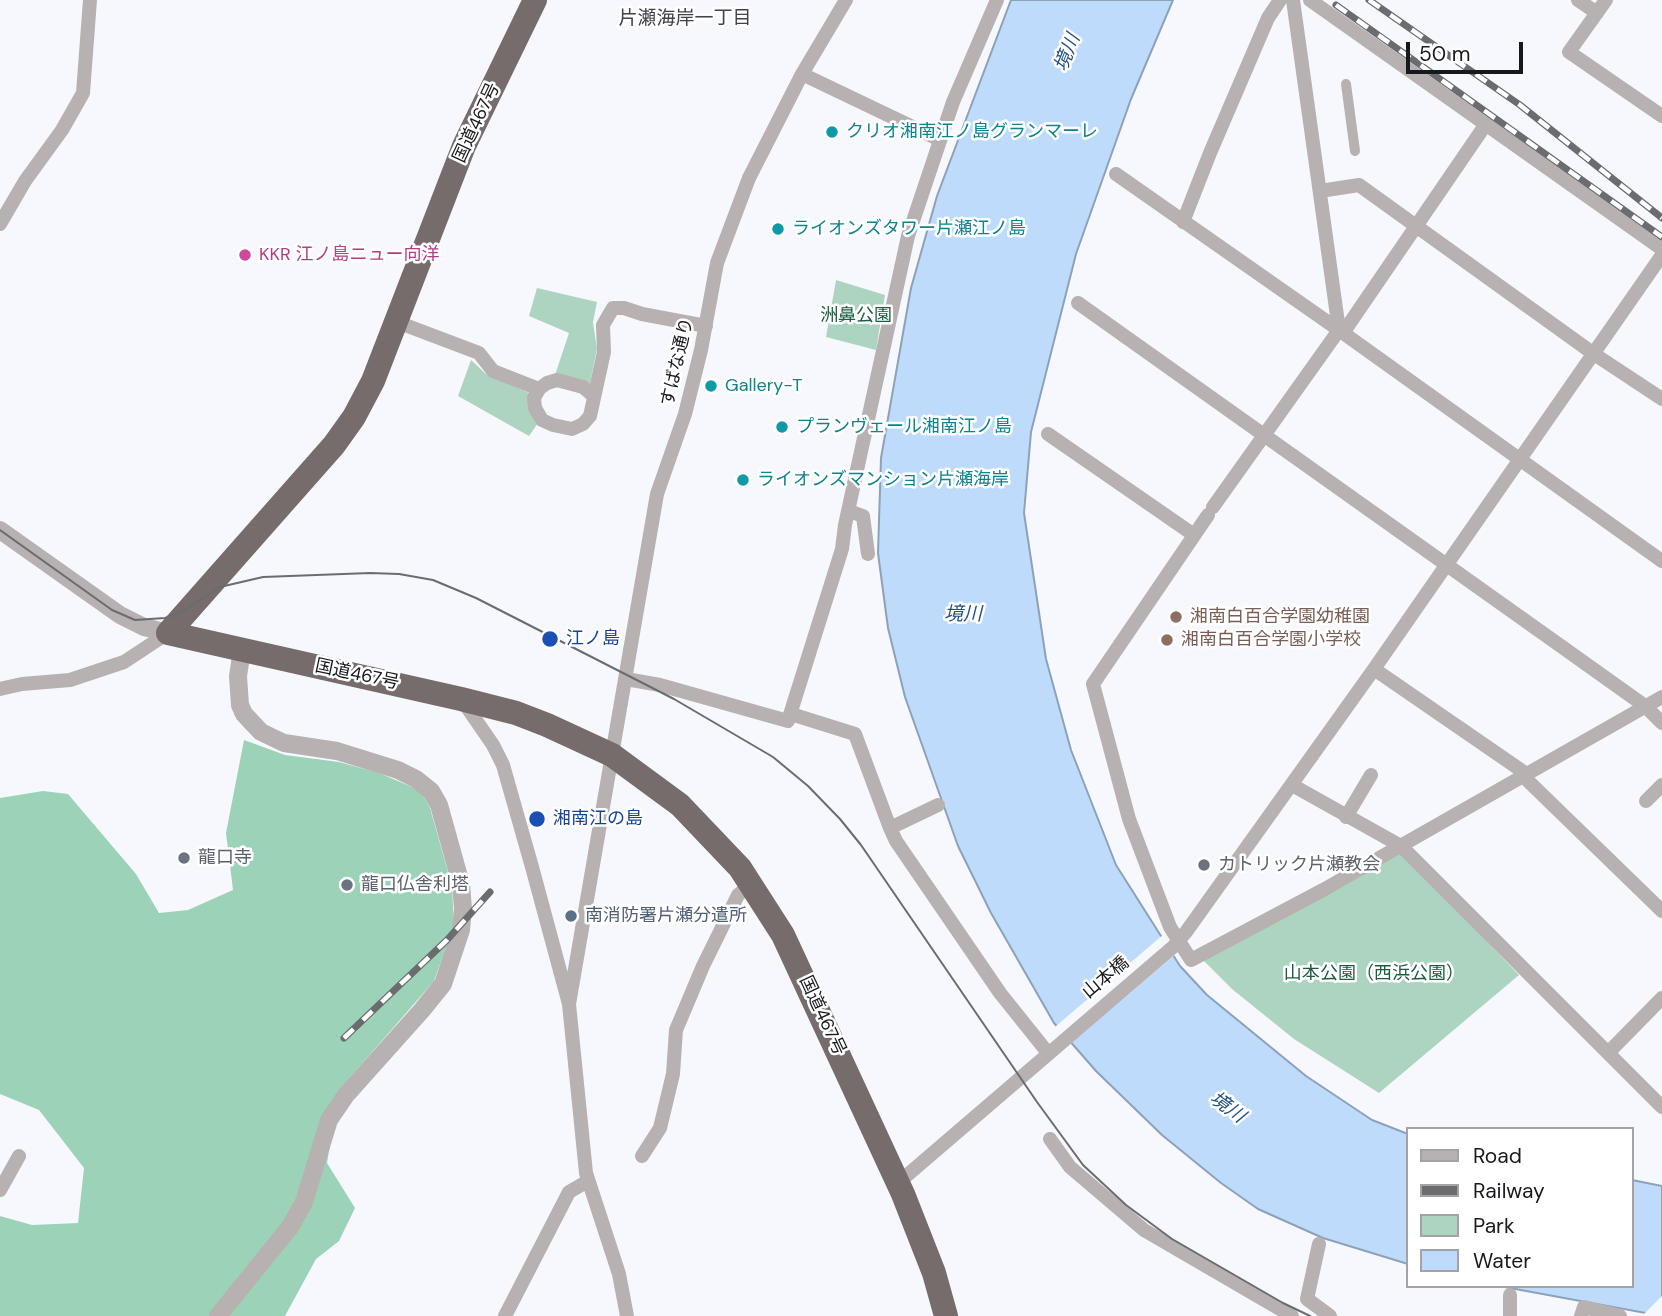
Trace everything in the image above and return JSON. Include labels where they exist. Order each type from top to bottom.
[{"type":"highway","name":"国道467号","points":[[535,0],[464,146],[397,322],[373,381],[354,417],[334,445],[168,634],[516,713],[612,755],[680,805],[740,868],[797,962],[898,1183],[929,1261],[946,1316]]},
{"type":"street","points":[[0,224],[83,93],[90,0]]},
{"type":"street","name":"すばな通り","points":[[569,1004],[657,494],[685,414],[706,326],[717,263],[749,178],[802,74],[846,0]]},
{"type":"street","points":[[626,679],[660,685],[788,721],[842,549],[908,236],[953,102],[997,0]]},
{"type":"street","points":[[1183,222],[1268,18],[1280,0]]},
{"type":"street","points":[[1293,0],[1341,331]]},
{"type":"street","points":[[1310,0],[1662,249]]},
{"type":"street","points":[[1578,0],[1597,13]]},
{"type":"street","points":[[1606,0],[1569,52],[1662,116]]},
{"type":"street","points":[[802,74],[940,140]]},
{"type":"street","points":[[1346,84],[1355,152]]},
{"type":"street","points":[[1486,124],[1341,331],[1263,434],[1093,684],[1129,819],[1175,944],[1191,960],[1401,846],[1662,697]]},
{"type":"street","points":[[1116,174],[1662,561]]},
{"type":"street","points":[[1320,191],[1359,186],[1662,400]]},
{"type":"street","name":"山本橋","points":[[898,1183],[1175,944],[1374,670],[1662,255]]},
{"type":"street","points":[[1078,303],[1645,706],[1662,723]]},
{"type":"street","points":[[594,396],[583,387],[557,380],[539,389],[534,398],[535,408],[542,420],[572,429],[583,424],[590,416],[604,352],[603,325],[612,308],[624,307],[642,314],[706,326]]},
{"type":"street","points":[[397,322],[479,353],[493,371],[539,389]]},
{"type":"street","points":[[1048,434],[1194,536]]},
{"type":"street","points":[[849,511],[863,516],[867,554]]},
{"type":"street","points":[[0,530],[120,615],[144,627],[168,634]]},
{"type":"street","points":[[0,689],[22,684],[69,680],[124,662],[168,634]]},
{"type":"street","points":[[218,1316],[290,1227],[304,1202],[329,1121],[346,1095],[443,984],[461,930],[463,909],[461,884],[439,805],[431,791],[398,770],[337,751],[284,743],[261,732],[244,714],[240,705],[238,676],[242,650]]},
{"type":"street","points":[[1374,670],[1526,776],[1662,911]]},
{"type":"street","points":[[461,699],[493,745],[503,765],[569,1004],[585,1168],[619,1274],[627,1316]]},
{"type":"street","points":[[791,714],[855,734],[896,841],[1000,993],[1048,1053]]},
{"type":"street","points":[[1346,817],[1371,775]]},
{"type":"street","points":[[1292,785],[1401,846],[1662,1107]]},
{"type":"street","points":[[1646,801],[1662,785]]},
{"type":"street","points":[[890,828],[938,806]]},
{"type":"street","points":[[1138,873],[1170,927]]},
{"type":"street","points":[[642,1156],[660,1128],[673,1074],[676,1030],[738,895],[751,884]]},
{"type":"street","points":[[1609,1052],[1662,998]]},
{"type":"street","points":[[1050,1139],[1070,1167],[1144,1230],[1165,1245],[1292,1316]]},
{"type":"street","points":[[0,1190],[19,1156]]},
{"type":"street","points":[[505,1316],[569,1192],[588,1181]]},
{"type":"street","points":[[1320,1244],[1307,1299],[1315,1311],[1330,1316]]},
{"type":"street","points":[[1510,1295],[1510,1316]]},
{"type":"street","points":[[1581,1316],[1584,1307],[1620,1316]]},
{"type":"green space","name":"洲鼻公園","points":[[836,280],[885,295],[876,350],[826,337]]},
{"type":"green space","points":[[537,288],[597,302],[593,322],[597,349],[590,383],[555,375],[569,333],[529,316]]},
{"type":"green space","points":[[471,360],[486,374],[529,393],[528,409],[538,423],[529,436],[458,396]]},
{"type":"green space","points":[[244,740],[285,755],[339,762],[379,773],[412,787],[423,795],[430,808],[452,886],[454,925],[434,981],[339,1090],[327,1163],[355,1208],[339,1241],[316,1259],[285,1316],[0,1316],[0,1216],[32,1225],[78,1223],[84,1168],[39,1110],[0,1094],[0,798],[43,791],[68,794],[136,874],[159,913],[188,910],[233,890],[226,833]]},
{"type":"green space","name":"山本公園（西浜公園）","points":[[1401,852],[1519,975],[1379,1093],[1294,1039],[1232,989],[1202,959]]},
{"type":"water","name":"境川","points":[[1011,0],[1173,0],[1131,99],[1076,254],[1031,432],[1024,513],[1046,659],[1071,750],[1116,865],[1180,966],[1207,995],[1306,1076],[1372,1120],[1406,1133],[1406,1263],[1323,1238],[1258,1209],[1162,1135],[1096,1071],[1054,1023],[991,913],[958,846],[905,697],[888,628],[878,553],[881,458],[911,288],[937,196]]},
{"type":"water","points":[[1634,1180],[1662,1186],[1662,1316],[1510,1288],[1634,1288]]},
{"type":"pier","points":[[1164,934],[1176,954],[1069,1045],[1055,1027]]},
{"type":"pier","points":[[1662,1296],[1662,1316],[1642,1316]]},
{"type":"tram line","points":[[0,530],[112,610],[135,620],[165,618],[182,612],[220,587],[263,577],[370,573],[399,574],[433,580],[476,598],[674,699],[773,757],[808,786],[861,845],[1083,1165],[1126,1205],[1172,1239],[1310,1316]]},
{"type":"railway","points":[[1369,0],[1520,105],[1662,218]]},
{"type":"railway","points":[[1336,5],[1662,237]]},
{"type":"railway","points":[[344,1038],[447,940],[490,892]]},
{"type":"place","name":"クリオ湘南江ノ島グランマーレ","points":[[832,132]]},
{"type":"place","name":"ライオンズタワー片瀬江ノ島","points":[[778,229]]},
{"type":"place","name":"KKR 江ノ島ニュー向洋","points":[[245,255]]},
{"type":"place","name":"Gallery-T","points":[[711,386]]},
{"type":"place","name":"プランヴェール湘南江ノ島","points":[[782,427]]},
{"type":"place","name":"ライオンズマンション片瀬海岸","points":[[743,480]]},
{"type":"place","name":"湘南白百合学園幼稚園","points":[[1176,617]]},
{"type":"place","name":"江ノ島","points":[[550,639]]},
{"type":"place","name":"湘南白百合学園小学校","points":[[1167,640]]},
{"type":"place","name":"湘南江の島","points":[[537,819]]},
{"type":"place","name":"龍口寺","points":[[184,858]]},
{"type":"place","name":"カトリック片瀬教会","points":[[1204,865]]},
{"type":"place","name":"龍口仏舎利塔","points":[[347,885]]},
{"type":"place","name":"南消防署片瀬分遣所","points":[[571,916]]},
{"type":"district","name":"片瀬海岸一丁目","points":[[685,19]]}]
